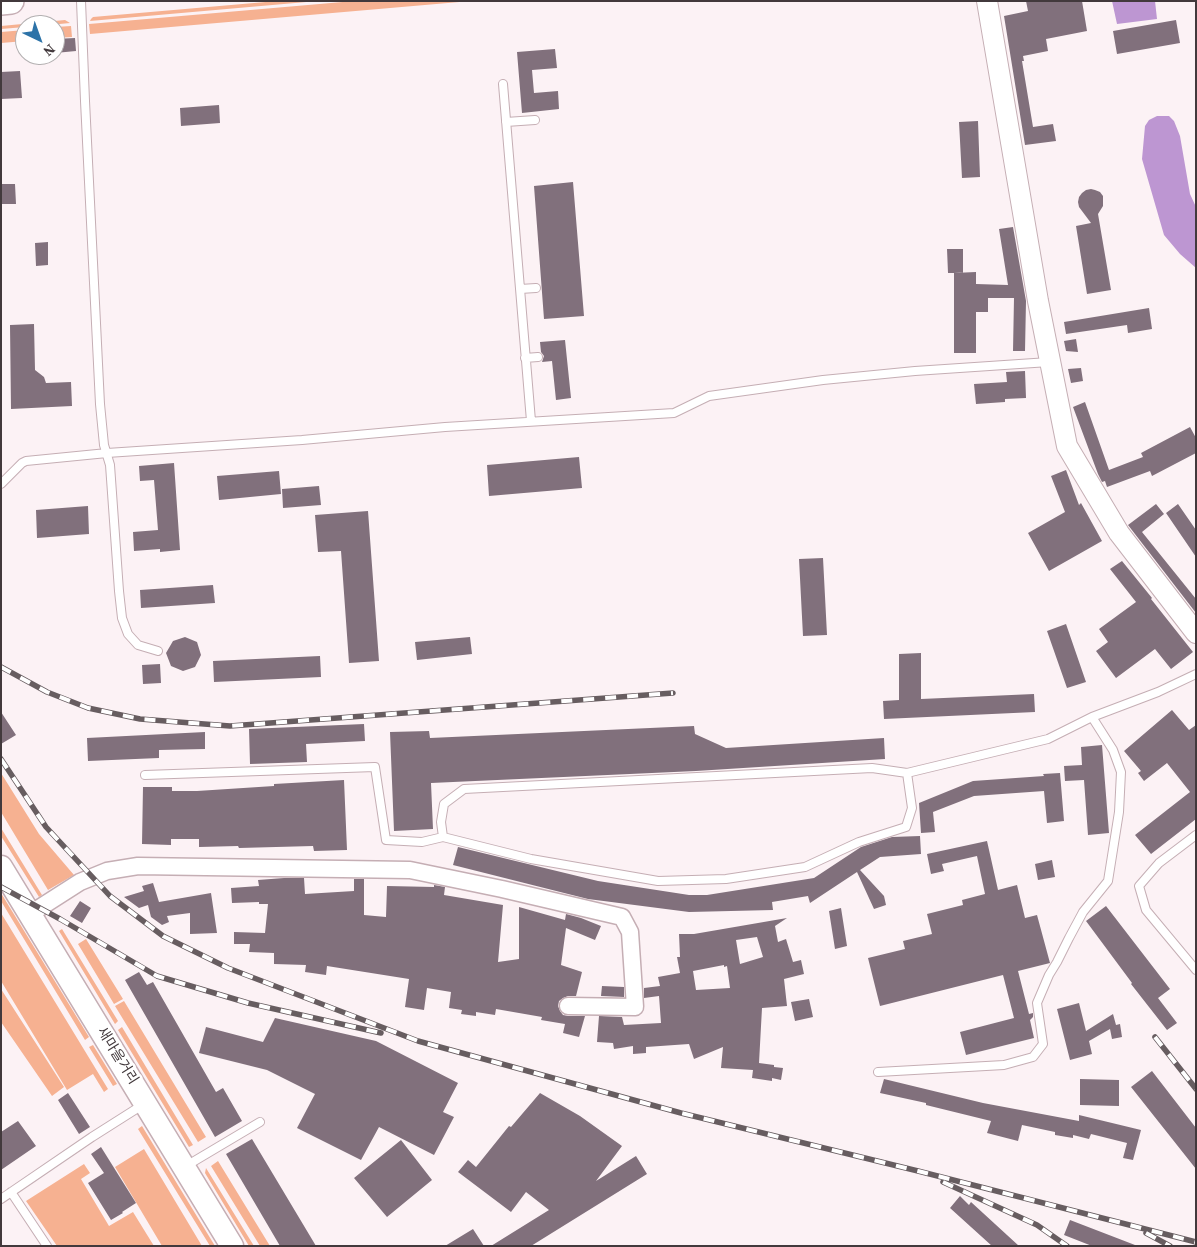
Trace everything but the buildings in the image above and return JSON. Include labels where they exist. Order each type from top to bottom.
[{"type":"main road","points":[[1,2],[11,1]]},
{"type":"main road","name":"새마을거리","points":[[1,867],[232,1246]]},
{"type":"street","points":[[986,1],[1038,301],[1067,446],[1119,533],[1196,633]]},
{"type":"street","points":[[30,914],[80,882],[107,871],[138,866],[410,870],[622,917],[630,932],[635,1007],[568,1006]]},
{"type":"lane","points":[[81,1],[84,101],[99,394],[104,445],[110,465],[122,618],[128,634],[138,645],[158,651]]},
{"type":"lane","points":[[503,84],[531,422]]},
{"type":"lane","points":[[506,122],[535,120]]},
{"type":"lane","points":[[520,290],[536,288]]},
{"type":"lane","points":[[526,358],[538,357]]},
{"type":"lane","points":[[1,484],[26,461],[106,453],[302,440],[445,427],[674,413],[709,396],[823,380],[1050,362]]},
{"type":"lane","points":[[443,837],[441,822],[444,804],[464,789],[872,768],[907,773],[1048,739],[1092,717],[1158,692],[1196,674]]},
{"type":"lane","points":[[878,1072],[1004,1065],[1033,1057],[1043,1044],[1037,1003],[1049,975],[1058,962],[1083,912],[1108,881],[1119,812],[1121,772],[1113,750],[1092,717]]},
{"type":"lane","points":[[145,775],[375,767],[386,840],[422,842],[443,837],[531,859],[658,881],[726,879],[805,867],[859,842],[906,827],[912,808],[907,773]]},
{"type":"lane","points":[[1196,834],[1159,863],[1139,886],[1146,910],[1196,970]]},
{"type":"lane","points":[[1,1199],[145,1103]]},
{"type":"lane","points":[[184,1167],[260,1122]]},
{"type":"lane","points":[[11,1192],[47,1246]]},
{"type":"shaded area","points":[[277,1],[318,1],[90,21],[93,17]]},
{"type":"shaded area","points":[[354,1],[471,1],[90,34],[89,24]]},
{"type":"shaded area","points":[[1112,1],[1155,1],[1157,19],[1117,24]]},
{"type":"shaded area","points":[[15,25],[15,28],[1,29],[1,26]]},
{"type":"shaded area","points":[[65,26],[71,26],[72,37],[65,37]]},
{"type":"shaded area","points":[[15,31],[15,42],[1,43],[1,32]]},
{"type":"shaded area","points":[[1157,116],[1169,116],[1174,121],[1180,136],[1190,194],[1196,207],[1196,268],[1180,254],[1164,235],[1142,159],[1145,126],[1149,120]]},
{"type":"shaded area","points":[[1,773],[39,834],[74,875],[48,890],[1,812]]},
{"type":"shaded area","points":[[1,828],[42,895],[39,897],[1,836]]},
{"type":"shaded area","points":[[1,893],[89,1037],[85,1040],[1,901]]},
{"type":"shaded area","points":[[1,913],[108,1089],[104,1092],[93,1074],[67,1090],[1,981]]},
{"type":"shaded area","points":[[62,929],[118,1021],[115,1024],[59,931]]},
{"type":"shaded area","points":[[86,939],[123,999],[114,1004],[78,944]]},
{"type":"shaded area","points":[[1,989],[64,1087],[52,1096],[1,1022]]},
{"type":"shaded area","points":[[124,1001],[206,1137],[198,1142],[115,1006]]},
{"type":"shaded area","points":[[122,1027],[193,1145],[189,1147],[118,1030]]},
{"type":"shaded area","points":[[93,1045],[117,1084],[113,1086],[89,1047]]},
{"type":"shaded area","points":[[142,1126],[215,1246],[210,1246],[138,1129]]},
{"type":"shaded area","points":[[144,1149],[202,1246],[162,1246],[115,1167]]},
{"type":"shaded area","points":[[218,1161],[270,1246],[260,1246],[211,1166]]},
{"type":"shaded area","points":[[84,1164],[90,1173],[81,1179],[109,1226],[133,1212],[154,1246],[57,1246],[26,1201]]},
{"type":"shaded area","points":[[206,1168],[254,1246],[249,1246],[205,1173]]},
{"type":"railway","points":[[1,667],[47,692],[88,708],[140,719],[230,726],[673,693]]},
{"type":"railway","points":[[1,759],[46,827],[110,896],[163,936],[228,968],[418,1041],[681,1113],[1196,1242]]},
{"type":"railway","points":[[1,887],[157,976],[248,1003],[381,1033]]},
{"type":"railway","points":[[1155,1037],[1196,1089]]},
{"type":"railway","points":[[943,1182],[1037,1225],[1067,1246]]},
{"type":"railway","points":[[1146,1233],[1170,1246]]}]
